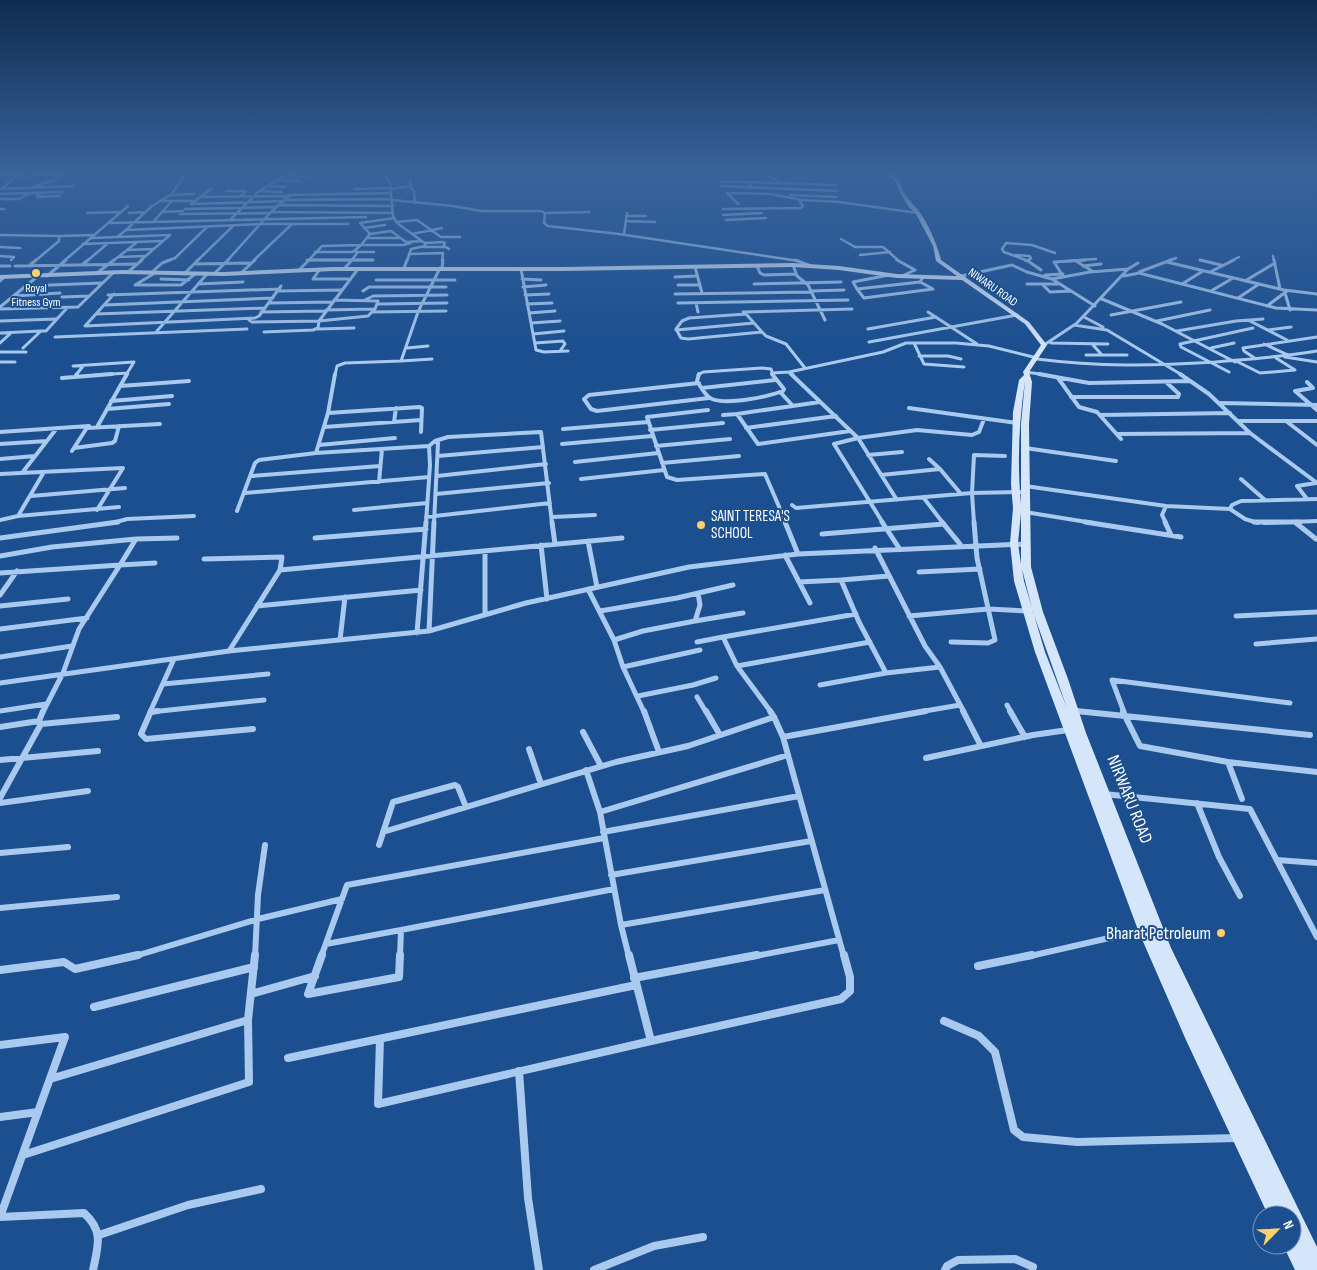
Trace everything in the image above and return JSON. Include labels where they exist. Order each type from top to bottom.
[{"type":"street","points":[[47,276],[99,230]]},
{"type":"street","points":[[117,237],[126,230]]},
{"type":"street","points":[[128,272],[175,230]]},
{"type":"street","points":[[195,274],[181,285],[135,285],[153,273],[162,263],[176,258],[203,230]]},
{"type":"street","points":[[184,274],[228,230]]},
{"type":"street","points":[[214,274],[255,230]]},
{"type":"street","points":[[241,273],[285,230]]},
{"type":"street","points":[[366,230],[370,234]]},
{"type":"street","points":[[411,234],[431,230]]},
{"type":"street","points":[[432,230],[444,238],[460,237]]},
{"type":"street","points":[[588,230],[796,260],[811,266]]},
{"type":"street","name":"NIWARU ROAD","points":[[927,230],[935,246],[939,260],[1033,328],[1046,345]]},
{"type":"street","points":[[353,252],[370,234],[388,231],[410,243]]},
{"type":"street","points":[[395,234],[407,231],[424,242]]},
{"type":"street","points":[[0,235],[117,237],[170,235]]},
{"type":"street","points":[[29,265],[59,241],[59,236]]},
{"type":"street","points":[[367,238],[400,238]]},
{"type":"street","points":[[404,240],[418,238]]},
{"type":"street","points":[[841,239],[852,246],[881,246],[902,264],[914,270],[902,276]]},
{"type":"street","points":[[83,244],[163,241]]},
{"type":"street","points":[[423,247],[426,245],[424,242]]},
{"type":"street","points":[[299,270],[314,252],[326,245],[403,245],[443,242],[445,244],[443,247]]},
{"type":"street","points":[[1028,261],[1031,258],[1027,255],[1014,255],[1004,252],[1002,249],[1006,242],[1032,245],[1055,253]]},
{"type":"street","points":[[82,264],[107,243]]},
{"type":"street","points":[[96,273],[136,243]]},
{"type":"street","points":[[0,247],[20,248]]},
{"type":"street","points":[[404,268],[412,248],[443,247],[449,249]]},
{"type":"street","points":[[126,250],[154,249]]},
{"type":"street","points":[[314,252],[374,252]]},
{"type":"street","points":[[333,269],[344,252]]},
{"type":"street","points":[[344,269],[358,252]]},
{"type":"street","points":[[860,255],[890,252]]},
{"type":"street","points":[[401,361],[418,312],[441,268],[443,253],[409,254]]},
{"type":"street","points":[[0,256],[14,257],[11,260]]},
{"type":"street","points":[[118,257],[145,256]]},
{"type":"street","points":[[1273,256],[1280,289]]},
{"type":"street","points":[[1209,272],[1239,257]]},
{"type":"street","points":[[1124,276],[1139,273],[1176,258]]},
{"type":"street","points":[[308,260],[373,260]]},
{"type":"street","points":[[1061,273],[1054,262],[1096,260]]},
{"type":"street","points":[[1200,260],[1222,265]]},
{"type":"street","points":[[857,289],[922,280],[962,277],[1028,261],[1041,270]]},
{"type":"street","points":[[1075,261],[1092,272]]},
{"type":"street","points":[[1167,262],[1286,292],[1317,294]]},
{"type":"street","points":[[1244,281],[1274,262]]},
{"type":"street","points":[[193,264],[251,263]]},
{"type":"street","points":[[1052,279],[1092,272],[1128,269],[1138,263]]},
{"type":"street","points":[[15,266],[136,264]]},
{"type":"street","points":[[1082,266],[1101,264]]},
{"type":"street","points":[[793,265],[796,274],[807,283],[825,320]]},
{"type":"street","points":[[1,279],[114,272],[214,274],[320,269],[694,268],[793,265],[902,276],[922,280],[933,290],[864,298],[857,289],[854,280],[889,275]]},
{"type":"street","points":[[1012,265],[1052,279],[1095,306]]},
{"type":"street","points":[[0,266],[10,266]]},
{"type":"street","points":[[757,266],[762,274],[796,274]]},
{"type":"street","points":[[694,268],[702,293]]},
{"type":"street","points":[[320,269],[313,278],[349,279]]},
{"type":"street","points":[[317,329],[319,321],[326,310],[358,269]]},
{"type":"street","points":[[521,269],[536,350],[540,352],[568,350]]},
{"type":"street","points":[[0,683],[229,652],[429,631],[547,598],[689,567],[785,555],[875,548],[1020,543],[1017,508],[1019,488],[1017,423],[1020,384],[1046,345],[1084,317],[1124,276],[1128,269]]},
{"type":"street","points":[[1182,284],[1203,271]]},
{"type":"street","points":[[0,308],[78,307],[114,272]]},
{"type":"street","points":[[1040,276],[1061,273],[1068,276]]},
{"type":"street","points":[[1139,273],[1267,306],[1290,310],[1317,310]]},
{"type":"street","points":[[151,286],[169,274]]},
{"type":"street","points":[[157,331],[207,274]]},
{"type":"street","points":[[0,308],[38,276]]},
{"type":"street","points":[[675,277],[696,276]]},
{"type":"street","points":[[1211,292],[1233,278]]},
{"type":"street","points":[[161,279],[189,280]]},
{"type":"street","points":[[522,279],[541,280]]},
{"type":"street","points":[[376,280],[455,280]]},
{"type":"street","points":[[198,284],[243,282]]},
{"type":"street","points":[[754,284],[841,282]]},
{"type":"street","points":[[25,286],[103,283]]},
{"type":"street","points":[[1026,284],[1061,284]]},
{"type":"street","points":[[1042,284],[1050,292],[1071,291]]},
{"type":"street","points":[[1238,298],[1259,284]]},
{"type":"street","points":[[678,285],[699,285]]},
{"type":"street","points":[[523,287],[546,286]]},
{"type":"street","points":[[363,290],[369,287],[446,287]]},
{"type":"street","points":[[108,295],[280,289],[341,290]]},
{"type":"street","points":[[85,326],[258,317],[280,289]]},
{"type":"street","points":[[675,294],[844,290]]},
{"type":"street","points":[[1267,306],[1286,292]]},
{"type":"street","points":[[1286,292],[1290,310]]},
{"type":"street","points":[[738,293],[742,313]]},
{"type":"street","points":[[74,336],[114,294]]},
{"type":"street","points":[[525,295],[550,294]]},
{"type":"street","points":[[365,300],[373,296],[447,295]]},
{"type":"street","points":[[14,296],[89,296]]},
{"type":"street","points":[[104,305],[272,298]]},
{"type":"street","points":[[1102,299],[1135,311],[1260,373],[1294,370],[1276,358]]},
{"type":"street","points":[[268,303],[377,300],[377,304]]},
{"type":"street","points":[[678,303],[848,300]]},
{"type":"street","points":[[0,301],[7,301]]},
{"type":"street","points":[[1111,315],[1181,302]]},
{"type":"street","points":[[377,304],[447,303]]},
{"type":"street","points":[[527,304],[552,303]]},
{"type":"street","points":[[696,303],[698,312]]},
{"type":"street","points":[[252,318],[249,320],[252,322],[361,318],[369,316],[377,304]]},
{"type":"street","points":[[0,314],[7,308]]},
{"type":"street","points":[[0,333],[46,331],[68,308]]},
{"type":"street","points":[[96,314],[265,308]]},
{"type":"street","points":[[762,332],[684,339],[681,338],[676,330],[676,326],[685,319],[742,313],[852,309]]},
{"type":"street","points":[[261,312],[326,310],[446,311]]},
{"type":"street","points":[[1156,321],[1210,310]]},
{"type":"street","points":[[529,313],[555,311]]},
{"type":"street","points":[[928,312],[977,344]]},
{"type":"street","points":[[742,313],[747,315],[770,338],[786,344],[805,368]]},
{"type":"street","points":[[869,342],[1017,316]]},
{"type":"street","points":[[868,329],[936,317]]},
{"type":"street","points":[[1084,317],[1190,381],[1220,403],[1250,433],[1317,483]]},
{"type":"street","points":[[0,321],[56,319]]},
{"type":"street","points":[[1177,331],[1263,319]]},
{"type":"street","points":[[1248,320],[1288,340]]},
{"type":"street","points":[[530,323],[560,321]]},
{"type":"street","points":[[676,330],[754,323]]},
{"type":"street","points":[[1074,325],[1107,330]]},
{"type":"street","points":[[1268,330],[1291,327]]},
{"type":"street","points":[[264,332],[354,328]]},
{"type":"street","points":[[701,328],[708,338]]},
{"type":"street","points":[[1229,372],[1180,345],[1183,342],[1253,328]]},
{"type":"street","points":[[55,337],[157,331],[247,329]]},
{"type":"street","points":[[23,348],[41,331]]},
{"type":"street","points":[[533,334],[564,331]]},
{"type":"street","points":[[0,343],[12,332]]},
{"type":"street","points":[[1257,360],[1242,349],[1288,340],[1317,337]]},
{"type":"street","points":[[889,338],[900,344]]},
{"type":"street","points":[[535,343],[563,342],[565,344],[560,351]]},
{"type":"street","points":[[914,343],[922,363],[927,365],[964,367]]},
{"type":"street","points":[[772,373],[789,372],[883,352],[900,344],[914,343],[977,344],[1008,349],[1037,358],[1081,366],[1166,365],[1257,360],[1317,351]]},
{"type":"street","points":[[1211,348],[1234,343]]},
{"type":"street","points":[[1092,344],[1102,355]]},
{"type":"street","points":[[1046,345],[1108,344]]},
{"type":"street","points":[[1263,344],[1287,356],[1317,361]]},
{"type":"street","points":[[407,348],[428,346]]},
{"type":"street","points":[[0,352],[26,352]]},
{"type":"street","points":[[1304,353],[1317,361]]},
{"type":"street","points":[[1086,355],[1127,354]]},
{"type":"street","points":[[919,356],[948,356],[961,359]]},
{"type":"street","points":[[316,453],[328,413],[337,366],[346,363],[432,359]]},
{"type":"street","points":[[73,366],[133,361],[97,427]]},
{"type":"street","points":[[0,362],[14,362]]},
{"type":"street","points":[[76,377],[84,365]]},
{"type":"street","points":[[709,398],[699,383],[698,375],[703,372],[771,369],[775,380],[784,389],[781,393]]},
{"type":"street","points":[[789,372],[858,438],[897,500]]},
{"type":"street","points":[[62,378],[128,373]]},
{"type":"street","points":[[1026,374],[1088,383],[1167,383],[1190,381]]},
{"type":"street","name":"NIRWARU ROAD","points":[[1026,374],[1029,382],[1026,400],[1025,448],[1019,488],[1024,512],[1020,543],[1019,581],[1040,652],[1145,930],[1191,1035],[1273,1205]]},
{"type":"street","points":[[1058,378],[1079,407],[1093,410],[1100,415],[1121,439]]},
{"type":"street","points":[[702,388],[775,380]]},
{"type":"street","points":[[120,386],[189,381]]},
{"type":"street","points":[[1307,382],[1313,388],[1295,390],[1317,410]]},
{"type":"street","points":[[699,383],[589,395],[584,399],[591,409],[597,411],[709,398],[718,401],[781,393]]},
{"type":"street","points":[[1071,396],[1178,397],[1179,394],[1167,383]]},
{"type":"street","points":[[781,393],[792,406]]},
{"type":"street","points":[[112,401],[172,396]]},
{"type":"street","points":[[724,415],[820,402]]},
{"type":"street","points":[[1220,403],[1317,405]]},
{"type":"street","points":[[107,409],[169,404]]},
{"type":"street","points":[[328,413],[420,407],[422,408],[421,432]]},
{"type":"street","points":[[394,422],[396,408]]},
{"type":"street","points":[[909,408],[1017,423]]},
{"type":"street","points":[[708,410],[648,415],[650,430],[667,477],[677,480],[764,474],[767,476],[798,554]]},
{"type":"street","points":[[1100,415],[1230,413]]},
{"type":"street","points":[[737,414],[758,444],[850,432]]},
{"type":"street","points":[[746,428],[836,416]]},
{"type":"street","points":[[834,444],[858,438],[910,430],[977,434],[984,419]]},
{"type":"street","points":[[324,427],[421,420]]},
{"type":"street","points":[[1239,421],[1317,422]]},
{"type":"street","points":[[1286,421],[1317,445]]},
{"type":"street","points":[[562,429],[648,422]]},
{"type":"street","points":[[650,430],[723,423]]},
{"type":"street","points":[[87,428],[160,424]]},
{"type":"street","points":[[0,432],[89,426],[87,428]]},
{"type":"street","points":[[87,428],[73,450],[112,443],[119,426]]},
{"type":"street","points":[[22,473],[57,428]]},
{"type":"street","points":[[237,511],[252,476],[255,462],[259,460],[316,453],[382,449],[433,442],[448,437],[535,431],[542,433],[555,544]]},
{"type":"street","points":[[1117,434],[1250,433]]},
{"type":"street","points":[[826,434],[899,548]]},
{"type":"street","points":[[562,444],[652,436]]},
{"type":"street","points":[[319,445],[395,438]]},
{"type":"street","points":[[656,446],[730,440]]},
{"type":"street","points":[[0,444],[47,441]]},
{"type":"street","points":[[429,631],[438,456],[433,442]]},
{"type":"street","points":[[417,633],[433,442]]},
{"type":"street","points":[[438,456],[543,447]]},
{"type":"street","points":[[1025,448],[1116,461]]},
{"type":"street","points":[[379,482],[382,449]]},
{"type":"street","points":[[868,455],[902,452]]},
{"type":"street","points":[[575,462],[658,453]]},
{"type":"street","points":[[951,642],[988,643],[994,640],[975,544],[972,493],[974,456],[986,454],[1005,456]]},
{"type":"street","points":[[0,459],[35,456]]},
{"type":"street","points":[[662,463],[739,456]]},
{"type":"street","points":[[930,459],[961,494]]},
{"type":"street","points":[[437,476],[546,464]]},
{"type":"street","points":[[252,476],[380,466]]},
{"type":"street","points":[[0,474],[123,468],[97,510]]},
{"type":"street","points":[[881,475],[940,469]]},
{"type":"street","points":[[581,479],[664,470]]},
{"type":"street","points":[[18,516],[44,472]]},
{"type":"street","points":[[245,493],[429,477]]},
{"type":"street","points":[[1241,479],[1265,500]]},
{"type":"street","points":[[436,494],[549,483]]},
{"type":"street","points":[[1307,499],[1297,486],[1317,483]]},
{"type":"street","points":[[31,496],[124,488]]},
{"type":"street","points":[[792,505],[796,508],[1019,488],[1166,506],[1230,509],[1253,522],[1317,522]]},
{"type":"street","points":[[923,497],[960,544]]},
{"type":"street","points":[[1230,509],[1236,502],[1317,499]]},
{"type":"street","points":[[354,510],[427,503]]},
{"type":"street","points":[[426,517],[550,503]]},
{"type":"street","points":[[1166,506],[1162,514],[1171,535]]},
{"type":"street","points":[[0,520],[18,516],[120,507]]},
{"type":"street","points":[[1024,512],[1181,537]]},
{"type":"street","points":[[553,517],[595,514]]},
{"type":"street","points":[[0,538],[109,524],[127,519],[194,516]]},
{"type":"street","points":[[1295,522],[1317,539]]},
{"type":"street","points":[[822,534],[944,524]]},
{"type":"street","points":[[315,538],[426,529]]},
{"type":"street","points":[[0,556],[52,547],[136,539],[177,538]]},
{"type":"street","points":[[280,570],[622,538]]},
{"type":"street","points":[[0,798],[22,758],[40,722],[46,704],[63,673],[79,629],[136,539]]},
{"type":"street","points":[[588,541],[597,587]]},
{"type":"street","name":"NIRWARU ROAD","points":[[1020,543],[1038,612],[1104,794],[1166,950],[1287,1205]]},
{"type":"street","points":[[541,545],[547,598]]},
{"type":"street","points":[[875,548],[925,646],[940,667],[981,746]]},
{"type":"street","points":[[485,551],[485,614]]},
{"type":"street","points":[[785,555],[810,603]]},
{"type":"street","points":[[204,559],[282,558],[284,560],[280,570],[229,652]]},
{"type":"street","points":[[0,573],[155,563]]},
{"type":"street","points":[[919,572],[980,570]]},
{"type":"street","points":[[0,595],[17,571]]},
{"type":"street","points":[[799,582],[889,576]]},
{"type":"street","points":[[841,580],[886,673]]},
{"type":"street","points":[[600,611],[733,585]]},
{"type":"street","points":[[588,589],[614,640],[623,667],[638,696],[659,752]]},
{"type":"street","points":[[257,606],[421,590]]},
{"type":"street","points":[[696,621],[700,606],[698,593]]},
{"type":"street","points":[[340,640],[345,597]]},
{"type":"street","points":[[0,606],[68,599]]},
{"type":"street","points":[[909,616],[988,609],[1029,611]]},
{"type":"street","points":[[1236,616],[1317,612]]},
{"type":"street","points":[[614,640],[643,631],[743,613]]},
{"type":"street","points":[[697,642],[856,614]]},
{"type":"street","points":[[0,629],[87,618]]},
{"type":"street","points":[[380,1039],[378,1104],[651,1041],[829,1003],[841,999],[850,991],[850,977],[783,737],[774,717],[737,666],[723,637]]},
{"type":"street","points":[[1256,644],[1317,639]]},
{"type":"street","points":[[737,666],[870,642]]},
{"type":"street","points":[[0,657],[72,646]]},
{"type":"street","points":[[623,667],[700,650]]},
{"type":"street","points":[[174,659],[141,734],[146,739],[253,729]]},
{"type":"street","points":[[820,685],[886,673],[940,667]]},
{"type":"street","points":[[163,684],[268,674]]},
{"type":"street","points":[[638,696],[693,685],[716,678]]},
{"type":"street","points":[[1290,703],[1112,680],[1125,716],[1140,746],[1228,762],[1317,772]]},
{"type":"street","points":[[697,697],[720,735]]},
{"type":"street","points":[[151,712],[264,700]]},
{"type":"street","points":[[0,711],[46,704]]},
{"type":"street","points":[[1007,705],[1025,737]]},
{"type":"street","points":[[783,737],[960,706]]},
{"type":"street","points":[[1074,711],[1310,735]]},
{"type":"street","points":[[0,726],[117,717]]},
{"type":"street","points":[[383,832],[586,770],[688,746],[774,717]]},
{"type":"street","points":[[926,758],[1068,730]]},
{"type":"street","points":[[584,732],[601,766]]},
{"type":"street","points":[[529,749],[541,784]]},
{"type":"street","points":[[0,760],[98,751]]},
{"type":"street","points":[[600,812],[788,755]]},
{"type":"street","points":[[1228,762],[1242,799]]},
{"type":"street","points":[[586,770],[600,812],[621,925],[651,1041]]},
{"type":"street","points":[[379,844],[390,805],[393,802],[455,784],[466,807]]},
{"type":"street","points":[[0,803],[88,791]]},
{"type":"street","points":[[1104,794],[1250,809],[1317,937]]},
{"type":"street","points":[[400,930],[399,977],[308,994],[347,886],[799,796]]},
{"type":"street","points":[[1197,803],[1220,857],[1240,896]]},
{"type":"street","points":[[611,875],[811,841]]},
{"type":"street","points":[[23,1155],[249,1082],[248,1020],[258,919],[258,895],[265,845]]},
{"type":"street","points":[[0,853],[68,847]]},
{"type":"street","points":[[1277,860],[1317,863]]},
{"type":"street","points":[[326,944],[614,889]]},
{"type":"street","points":[[621,925],[825,890]]},
{"type":"street","points":[[0,908],[117,897]]},
{"type":"street","points":[[0,970],[64,962],[75,969],[157,951],[258,919],[342,899]]},
{"type":"street","points":[[978,966],[1074,948],[1145,930]]},
{"type":"street","points":[[288,1058],[635,982],[839,940]]},
{"type":"street","points":[[94,1007],[254,968]]},
{"type":"street","points":[[251,994],[315,976]]},
{"type":"street","points":[[50,1079],[248,1020]]},
{"type":"street","points":[[944,1021],[979,1036],[989,1043],[995,1052],[1014,1130],[1023,1137],[1077,1142],[1160,1138],[1210,1140],[1240,1138]]},
{"type":"street","points":[[0,1044],[65,1037],[0,1217],[84,1212],[97,1225],[99,1235],[93,1270]]},
{"type":"street","points":[[519,1071],[528,1198],[539,1270]]},
{"type":"street","points":[[0,1117],[38,1112]]},
{"type":"street","points":[[99,1235],[188,1205],[261,1189]]},
{"type":"street","name":"NIRWARU ROAD","points":[[1302,1236],[1317,1266]]},
{"type":"street","points":[[594,1270],[654,1246],[703,1237]]},
{"type":"street","points":[[1297,1255],[1304,1270]]},
{"type":"street","points":[[946,1270],[947,1266],[958,1260],[1015,1259],[1033,1267]]},
{"type":"place","name":"Royal Fitness Gym","points":[[36,273]]},
{"type":"place","name":"SAINT TERESA'S SCHOOL","points":[[701,525]]},
{"type":"place","name":"Bharat Petroleum","points":[[1221,933]]}]
